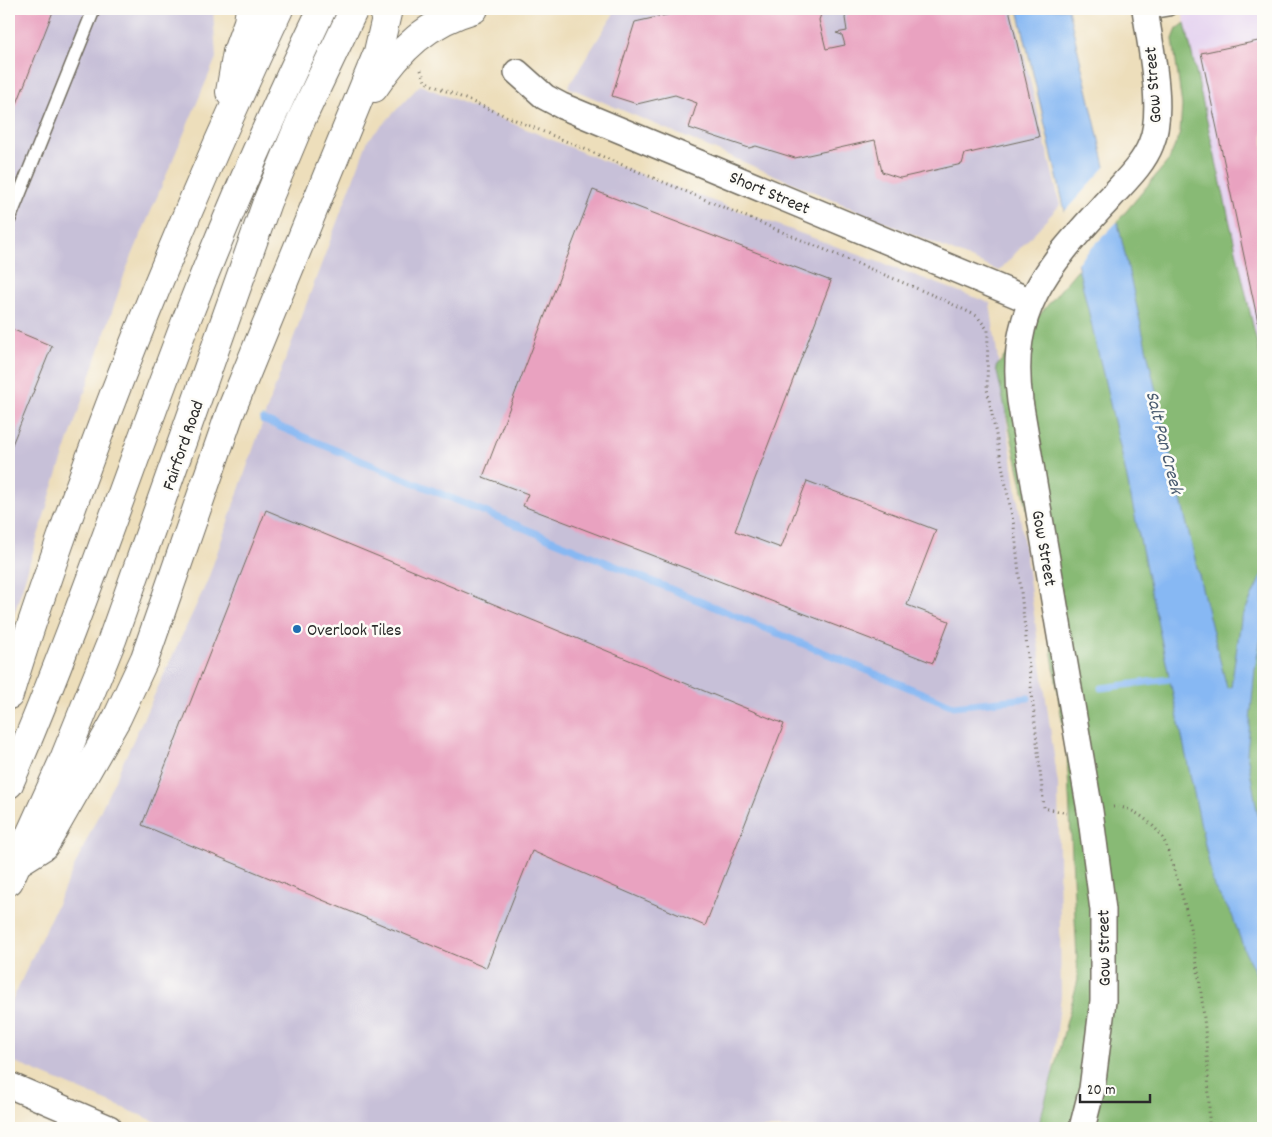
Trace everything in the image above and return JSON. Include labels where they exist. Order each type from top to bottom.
[{"type":"highway","points":[[223,128],[237,52],[248,22],[250,9]]},
{"type":"highway","points":[[9,695],[41,597],[111,398],[223,128],[279,9]]},
{"type":"highway","points":[[9,784],[73,627],[187,318],[248,172],[322,9]]},
{"type":"highway","name":"Fairford Road","points":[[13,872],[81,719],[112,640],[267,202],[302,118],[354,9]]},
{"type":"highway","points":[[13,872],[44,846],[117,718],[145,658],[230,413],[378,52],[388,9]]},
{"type":"highway","points":[[345,136],[386,70],[400,52],[432,26],[474,9]]},
{"type":"street","name":"Gow Street","points":[[1082,1128],[1092,1089],[1103,1001],[1103,910],[1090,811],[1018,385],[1019,342],[1031,302],[1040,282],[1063,249],[1135,170],[1152,144],[1157,118],[1145,11]]},
{"type":"street","name":"Short Street","points":[[517,72],[545,97],[574,111],[1031,302]]},
{"type":"street","points":[[9,1085],[109,1128]]},
{"type":"lane","points":[[9,220],[94,9]]},
{"type":"lane","points":[[1145,11],[1170,9]]},
{"type":"path","points":[[423,64],[421,75],[432,86],[935,296],[978,316],[985,323],[989,338],[987,389],[1014,526],[1044,808],[1071,814],[1116,807],[1138,813],[1162,837],[1180,888],[1196,957],[1206,1048],[1209,1128]]},
{"type":"shaded area","points":[[9,9],[213,9],[216,58],[126,270],[51,493],[9,631]]},
{"type":"shaded area","points":[[1013,9],[1060,205],[999,271],[568,87],[616,10]]},
{"type":"shaded area","points":[[1181,9],[1263,9],[1263,370],[1185,23]]},
{"type":"shaded area","points":[[420,85],[596,158],[990,303],[1058,784],[1061,995],[1046,1128],[171,1128],[9,1060],[9,1007],[207,582],[272,395],[368,140]]},
{"type":"green space","points":[[1185,23],[1263,370],[1263,1128],[1038,1128],[1078,980],[1067,752],[1035,544],[996,367],[1169,160],[1180,133],[1182,106],[1173,39],[1177,29]]},
{"type":"water","name":"Salt Pan Creek","points":[[1018,9],[1068,9],[1185,519],[1227,688],[1231,687],[1241,620],[1263,572],[1263,627],[1255,669],[1247,754],[1263,844],[1263,988],[1245,952],[1232,915],[1214,887],[1121,451]]},
{"type":"pier","points":[[1108,164],[1120,219],[1076,264],[1064,212]]},
{"type":"building","points":[[9,9],[54,9],[9,124]]},
{"type":"building","points":[[693,9],[823,9],[819,20],[826,49],[845,45],[842,35],[836,33],[847,31],[845,18],[848,9],[1009,9],[1039,137],[965,154],[962,164],[900,178],[882,172],[875,140],[795,158],[756,146],[749,148],[689,128],[697,103],[675,95],[637,104],[612,96],[635,22]]},
{"type":"building","points":[[1263,40],[1263,341],[1262,341],[1201,53]]},
{"type":"building","points":[[593,190],[831,281],[735,531],[781,548],[807,481],[936,530],[907,605],[949,621],[933,663],[523,506],[528,494],[483,477]]},
{"type":"building","points":[[9,328],[52,346],[9,452]]},
{"type":"building","points":[[266,510],[784,724],[705,926],[532,851],[486,968],[142,825]]},
{"type":"waterway","points":[[263,420],[953,706],[1028,698]]},
{"type":"waterway","points":[[1101,688],[1178,678]]},
{"type":"place","name":"Overlook Tiles","points":[[297,629]]}]
